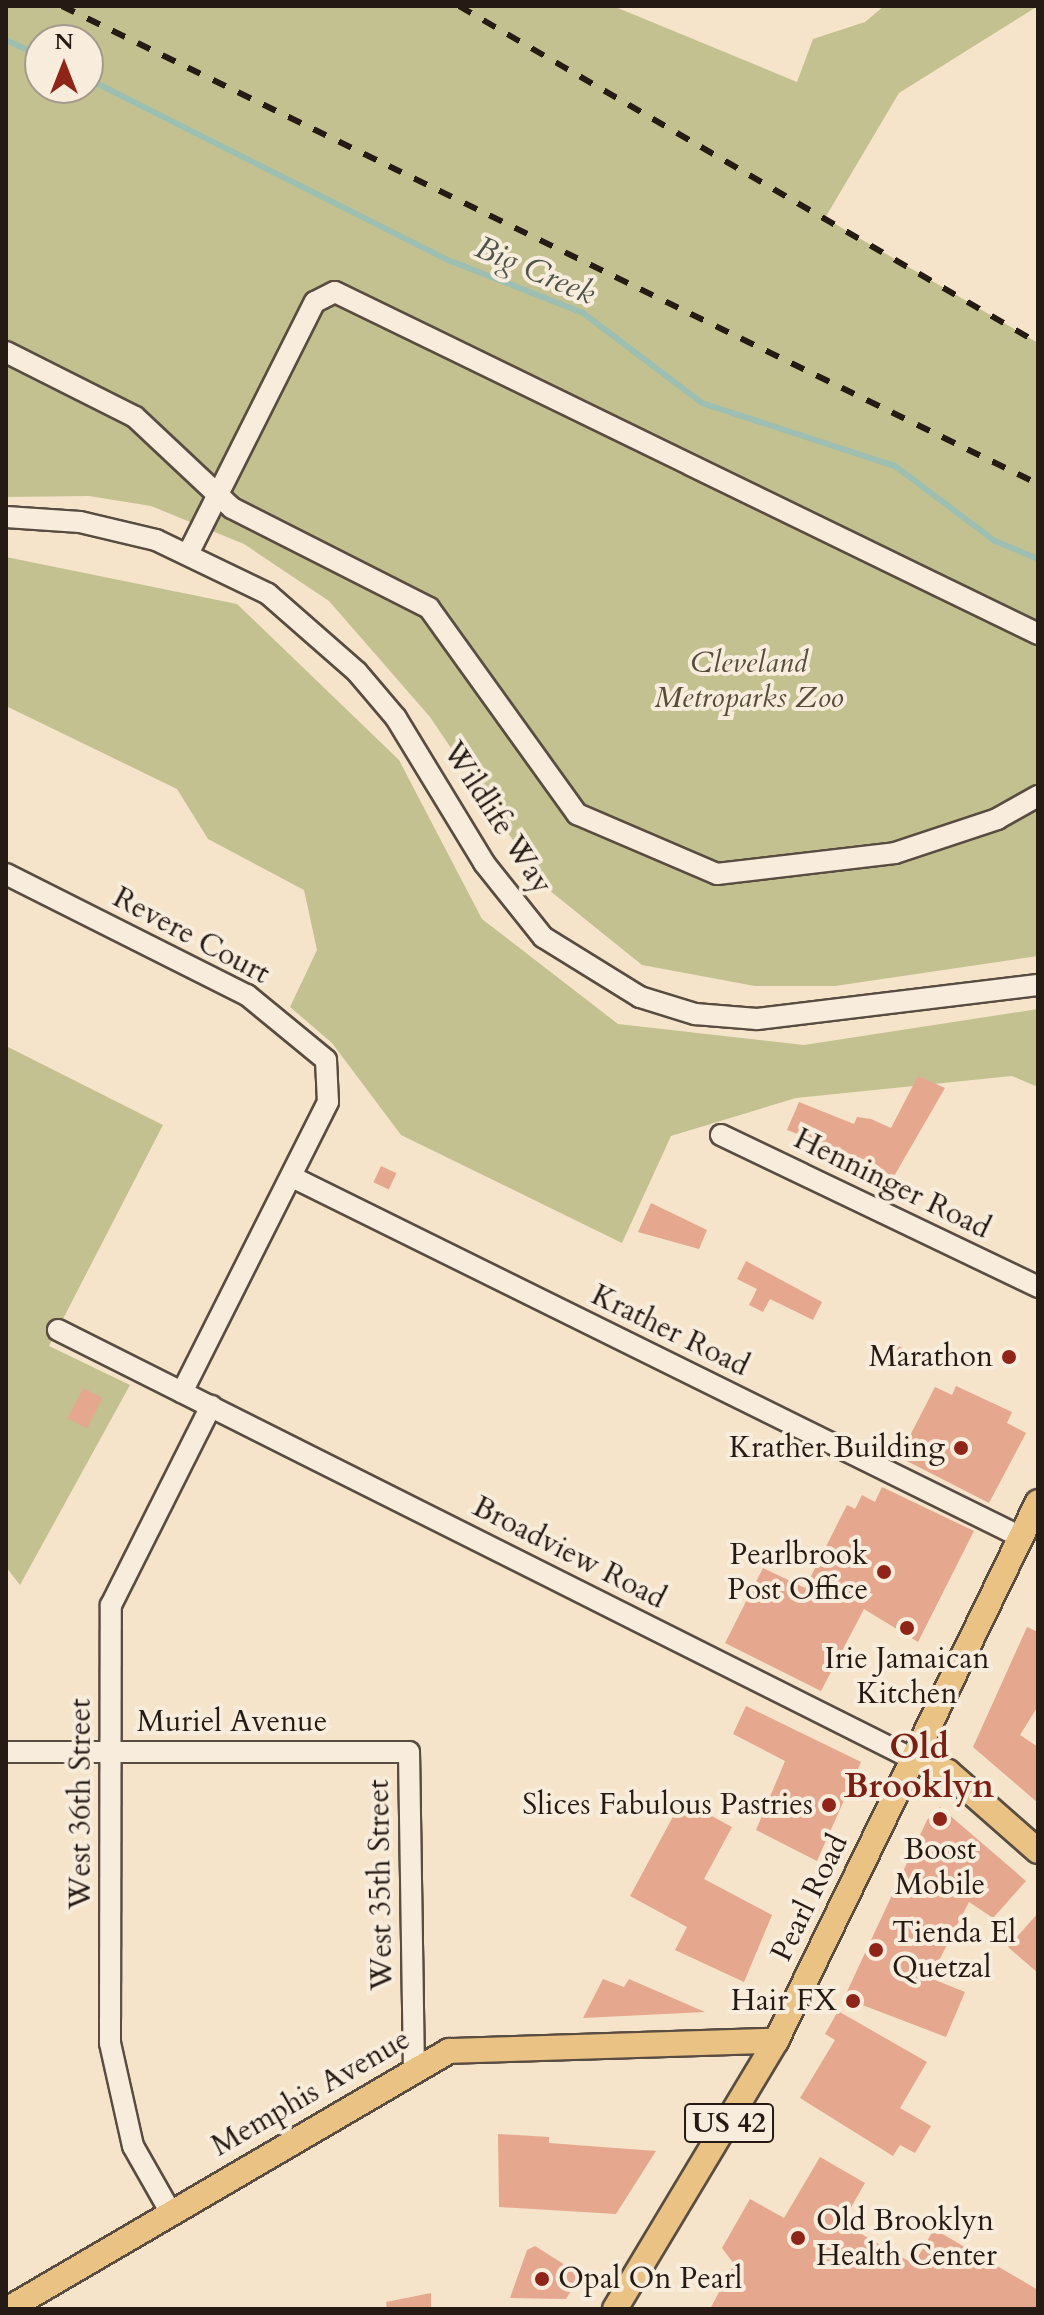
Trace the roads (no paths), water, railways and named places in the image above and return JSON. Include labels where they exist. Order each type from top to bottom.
[{"type":"main road","name":"Pearl Road","points":[[615,2309],[776,2041],[1038,1502]]},
{"type":"main road","name":"Broadview Road","points":[[913,1759],[948,1772],[1038,1851]]},
{"type":"main road","name":"Memphis Avenue","points":[[8,2309],[414,2066],[449,2051],[495,2046],[776,2041]]},
{"type":"street","points":[[189,552],[315,302],[335,292],[1038,634]]},
{"type":"street","points":[[6,352],[135,417],[232,508],[344,559],[447,623],[577,814],[717,874],[895,853],[997,819],[1038,796]]},
{"type":"street","name":"Wildlife Way","points":[[6,517],[80,522],[189,552],[268,594],[357,672],[396,718],[510,900],[543,937],[627,991],[695,1014],[757,1019],[1038,985]]},
{"type":"street","name":"Revere Court","points":[[6,874],[247,995],[311,1045],[330,1074],[328,1102],[292,1177]]},
{"type":"street","name":"Henninger Road","points":[[721,1135],[1038,1287]]},
{"type":"street","points":[[182,1392],[292,1177]]},
{"type":"street","name":"Krather Road","points":[[292,1177],[1021,1537]]},
{"type":"street","name":"Broadview Road","points":[[58,1330],[913,1759]]},
{"type":"street","name":"West 36th Street","points":[[171,2213],[133,2146],[110,2043],[111,1605],[211,1406]]},
{"type":"street","name":"Muriel Avenue","points":[[6,1752],[409,1752]]},
{"type":"street","name":"West 35th Street","points":[[409,1752],[414,2066]]},
{"type":"waterway","name":"Big Creek","points":[[6,40],[24,48]]},
{"type":"waterway","name":"Big Creek","points":[[104,87],[448,260],[583,313],[702,403],[895,466],[995,541],[1038,559]]},
{"type":"railway","points":[[62,6],[1038,484]]},
{"type":"railway","points":[[459,6],[1038,343]]},
{"type":"place","name":"Marathon","points":[[1009,1357]]},
{"type":"place","name":"Krather Building","points":[[961,1448]]},
{"type":"place","name":"Pearlbrook Post Office","points":[[884,1572]]},
{"type":"place","name":"Irie Jamaican Kitchen","points":[[907,1628]]},
{"type":"place","name":"Slices Fabulous Pastries","points":[[829,1805]]},
{"type":"place","name":"Boost Mobile","points":[[940,1819]]},
{"type":"place","name":"Tienda El Quetzal","points":[[876,1950]]},
{"type":"place","name":"Hair FX","points":[[853,2001]]},
{"type":"place","name":"Old Brooklyn Health Center","points":[[798,2238]]},
{"type":"place","name":"Opal On Pearl","points":[[542,2279]]},
{"type":"district","name":"Old Brooklyn","points":[[919,1766]]},
{"type":"park label","name":"Cleveland Metroparks Zoo","points":[[749,680]]}]
